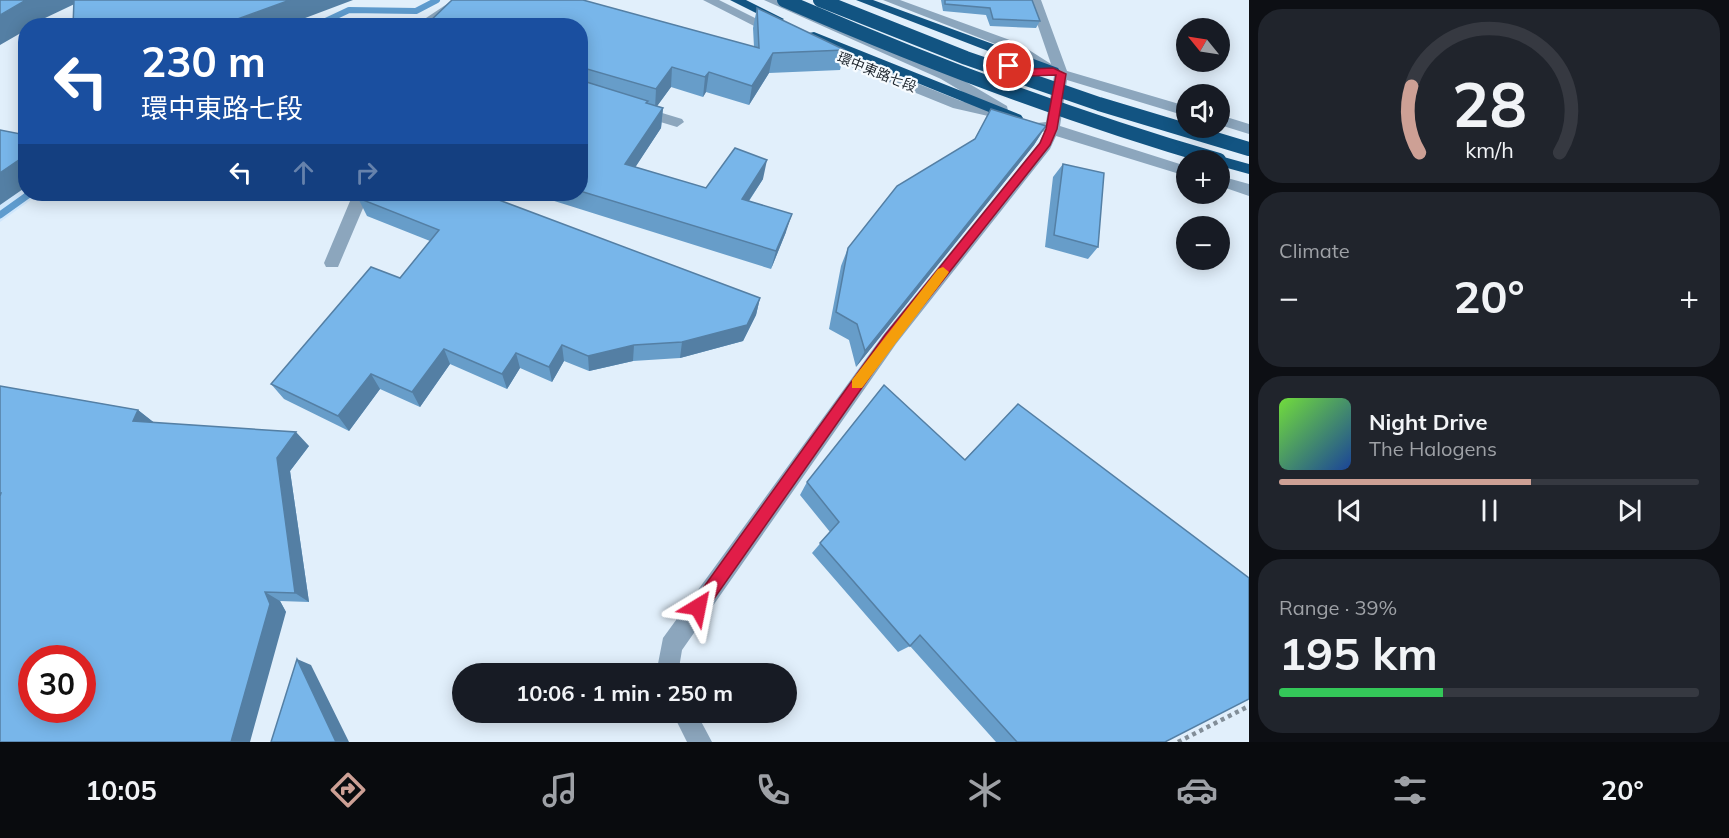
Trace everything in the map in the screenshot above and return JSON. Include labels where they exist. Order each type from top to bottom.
[{"type":"highway","points":[[736,0],[797,34],[855,54],[1016,118]]},
{"type":"highway","points":[[784,0],[953,71],[1095,123],[1185,150]]},
{"type":"highway","points":[[820,0],[966,58],[1100,104],[1249,149]]},
{"type":"highway","points":[[862,0],[888,5],[1057,72]]},
{"type":"highway","points":[[1230,163],[1249,169]]},
{"type":"street","points":[[433,18],[461,0]]},
{"type":"street","name":"環中東路七段","points":[[709,0],[797,34],[958,105],[1016,118],[1176,168]]},
{"type":"street","name":"環中東路七段","points":[[770,0],[946,76],[1016,118]]},
{"type":"street","points":[[832,0],[889,24],[1018,70],[1028,73],[1057,72],[1176,108]]},
{"type":"street","points":[[669,663],[671,646],[890,339],[1045,145],[1052,129],[1057,72],[1035,0]]},
{"type":"street","points":[[623,106],[677,123]]},
{"type":"street","points":[[1230,123],[1249,129]]},
{"type":"street","points":[[1230,184],[1249,189]]},
{"type":"street","points":[[332,263],[358,201]]},
{"type":"street","points":[[689,723],[700,742]]},
{"type":"path","points":[[1178,742],[1249,706]]},
{"type":"shaded area","points":[[0,134],[18,135],[18,201],[29,201],[0,222]]},
{"type":"building","points":[[0,0],[26,0],[0,15]]},
{"type":"building","points":[[74,0],[290,0],[240,18],[73,18]]},
{"type":"building","points":[[452,0],[583,0],[759,48],[757,8],[845,50],[773,53],[752,86],[709,72],[705,77],[672,67],[656,89],[588,69],[588,18],[433,18]]},
{"type":"building","points":[[945,0],[1032,0],[1040,21],[993,19],[990,8],[945,4]]},
{"type":"building","points":[[588,82],[663,108],[625,164],[706,188],[735,148],[767,160],[742,199],[792,214],[776,251],[588,193]]},
{"type":"building","points":[[991,109],[1046,126],[865,351],[857,324],[836,312],[848,248],[897,186],[975,139]]},
{"type":"building","points":[[0,130],[18,133],[18,161],[0,173]]},
{"type":"building","points":[[1063,164],[1104,173],[1098,247],[1054,235]]},
{"type":"building","points":[[366,201],[502,201],[760,298],[747,325],[682,342],[634,345],[588,356],[562,345],[549,367],[516,353],[502,374],[444,349],[412,392],[371,374],[338,416],[271,384],[371,267],[400,278],[439,230]]},
{"type":"building","points":[[884,385],[965,460],[1018,404],[1249,578],[1249,699],[1165,742],[1017,742],[920,635],[910,646],[820,543],[839,522],[807,482]]},
{"type":"building","points":[[0,386],[138,410],[133,421],[296,432],[277,458],[295,593],[265,592],[270,604],[231,742],[0,742]]},
{"type":"building","points":[[297,659],[336,742],[271,742]]},
{"type":"waterway","points":[[332,18],[349,10],[416,11],[437,0]]},
{"type":"waterway","points":[[0,215],[20,201]]},
{"type":"slow traffic","points":[[857,384],[943,272]]},
{"type":"route","points":[[698,607],[890,339],[1045,145],[1052,129],[1061,74],[1053,71],[1028,73],[1009,66]]}]
